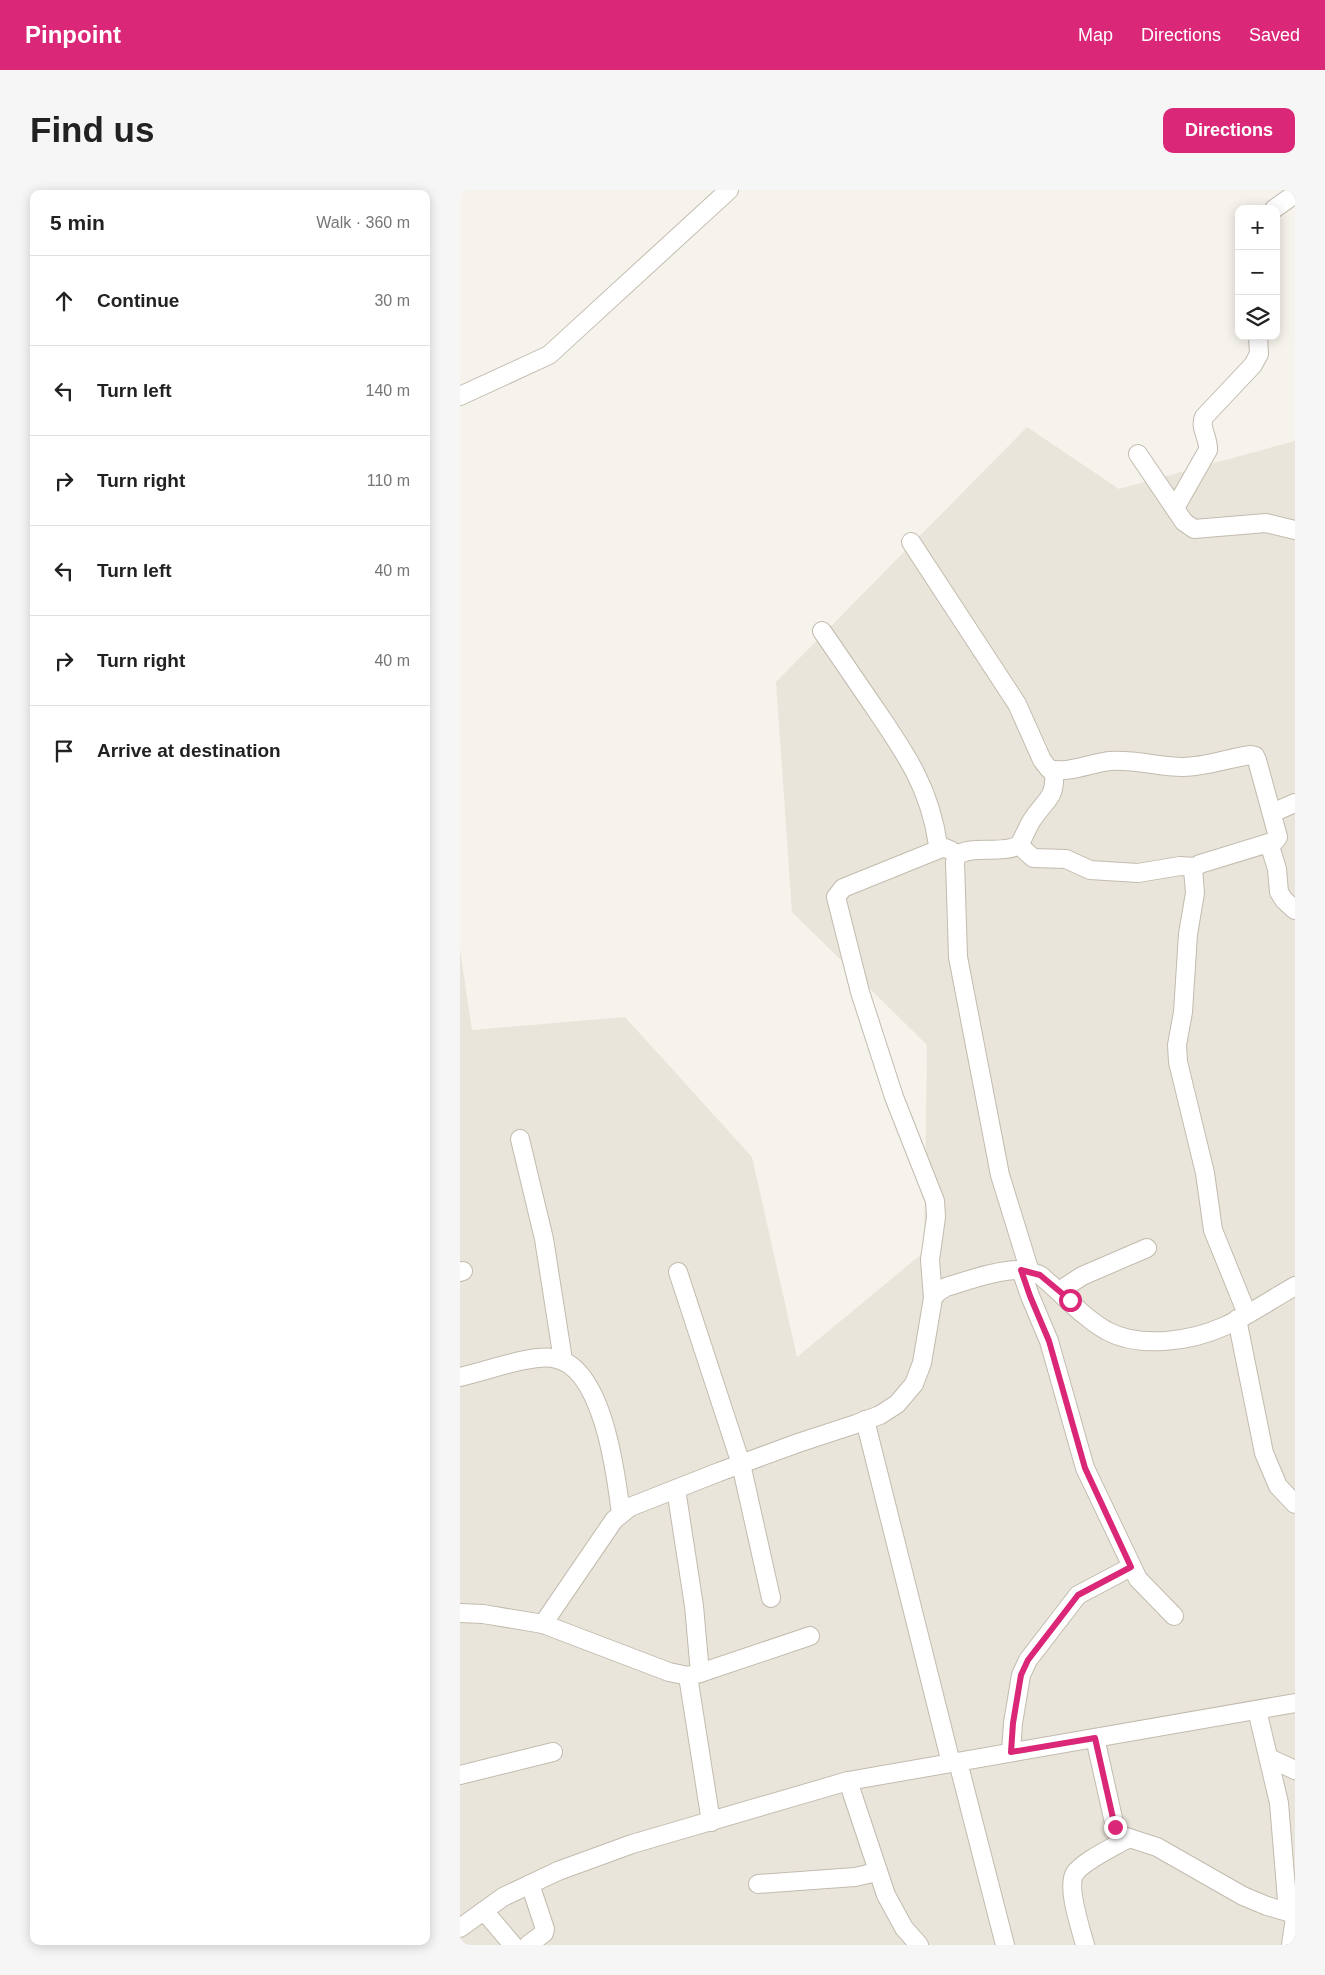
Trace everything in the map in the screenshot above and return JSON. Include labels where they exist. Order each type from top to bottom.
[{"type":"street","points":[[460,396],[549,355],[729,190]]},
{"type":"street","points":[[1280,205],[1295,194]]},
{"type":"street","points":[[1175,508],[1208,450],[1208,443],[1202,424],[1204,417],[1253,364],[1259,354],[1258,340]]},
{"type":"street","points":[[1138,454],[1184,522],[1194,530],[1266,523],[1295,530]]},
{"type":"street","points":[[911,542],[1017,704],[1045,766],[1054,770],[1124,760],[1181,767],[1198,766],[1253,755],[1257,760],[1278,836],[1277,840],[1269,843],[1195,867],[1180,866],[1144,873],[1090,870],[1066,859],[1030,857],[1019,845]]},
{"type":"street","points":[[822,631],[912,764],[932,809],[938,845],[942,848],[959,853],[1009,849],[1019,845],[1032,819],[1052,794],[1055,782],[1054,770]]},
{"type":"street","points":[[1272,814],[1295,803]]},
{"type":"street","points":[[1269,843],[1277,869],[1279,892],[1284,900],[1295,910]]},
{"type":"street","points":[[543,1624],[614,1520],[630,1507],[741,1464],[880,1415],[897,1404],[914,1384],[922,1363],[934,1298],[930,1260],[936,1217],[935,1201],[894,1097],[860,992],[836,897],[843,888],[942,848]]},
{"type":"street","points":[[959,853],[956,862],[958,957],[1000,1175],[1026,1271],[1030,1296],[1049,1341],[1085,1468],[1131,1567],[1145,1588],[1174,1616]]},
{"type":"street","points":[[1195,867],[1193,871],[1195,893],[1187,941],[1183,1012],[1177,1045],[1178,1062],[1205,1173],[1213,1230],[1242,1317],[1264,1453],[1278,1486],[1295,1504]]},
{"type":"street","points":[[520,1139],[544,1239],[563,1360]]},
{"type":"street","points":[[1059,1291],[1082,1276],[1148,1248]]},
{"type":"street","points":[[934,1298],[938,1292],[946,1287],[994,1275],[1026,1271],[1040,1275],[1090,1319],[1107,1331],[1137,1341],[1159,1341],[1190,1337],[1224,1326],[1295,1286]]},
{"type":"street","points":[[678,1272],[741,1464],[771,1598]]},
{"type":"street","points":[[460,1377],[544,1357],[563,1360],[572,1366],[582,1376],[594,1399],[612,1454],[621,1514]]},
{"type":"street","points":[[865,1420],[1005,1945]]},
{"type":"street","points":[[676,1489],[694,1606],[694,1674],[711,1822]]},
{"type":"street","points":[[1011,1752],[1013,1723],[1021,1675],[1028,1660],[1078,1595],[1131,1567]]},
{"type":"street","points":[[460,1613],[483,1614],[543,1624],[669,1672],[694,1674],[810,1636]]},
{"type":"street","points":[[460,1928],[503,1897],[558,1870],[632,1844],[848,1781],[1295,1703]]},
{"type":"street","points":[[1257,1710],[1280,1803],[1293,1914],[1291,1945]]},
{"type":"street","points":[[1095,1738],[1115,1827],[1120,1835],[1127,1839],[1157,1847],[1244,1896],[1293,1914]]},
{"type":"street","points":[[460,1775],[553,1752]]},
{"type":"street","points":[[1269,1758],[1295,1770]]},
{"type":"street","points":[[848,1781],[877,1872],[896,1916],[919,1945]]},
{"type":"street","points":[[1085,1945],[1073,1894],[1072,1882],[1074,1874],[1082,1866],[1127,1839]]},
{"type":"street","points":[[758,1884],[855,1877],[877,1872]]},
{"type":"street","points":[[528,1945],[544,1933],[545,1929],[530,1884]]},
{"type":"street","points":[[484,1910],[513,1945]]},
{"type":"shaded area","points":[[1027,427],[1119,489],[1295,441],[1295,1945],[460,1945],[460,950],[472,1030],[625,1017],[752,1157],[797,1357],[924,1252],[927,1045],[792,912],[776,682]]},
{"type":"route","points":[[1070,1300],[1040,1275],[1021,1270],[1049,1341],[1085,1468],[1131,1567],[1078,1595],[1028,1660],[1021,1675],[1013,1723],[1011,1752],[1095,1738],[1115,1827]]}]
